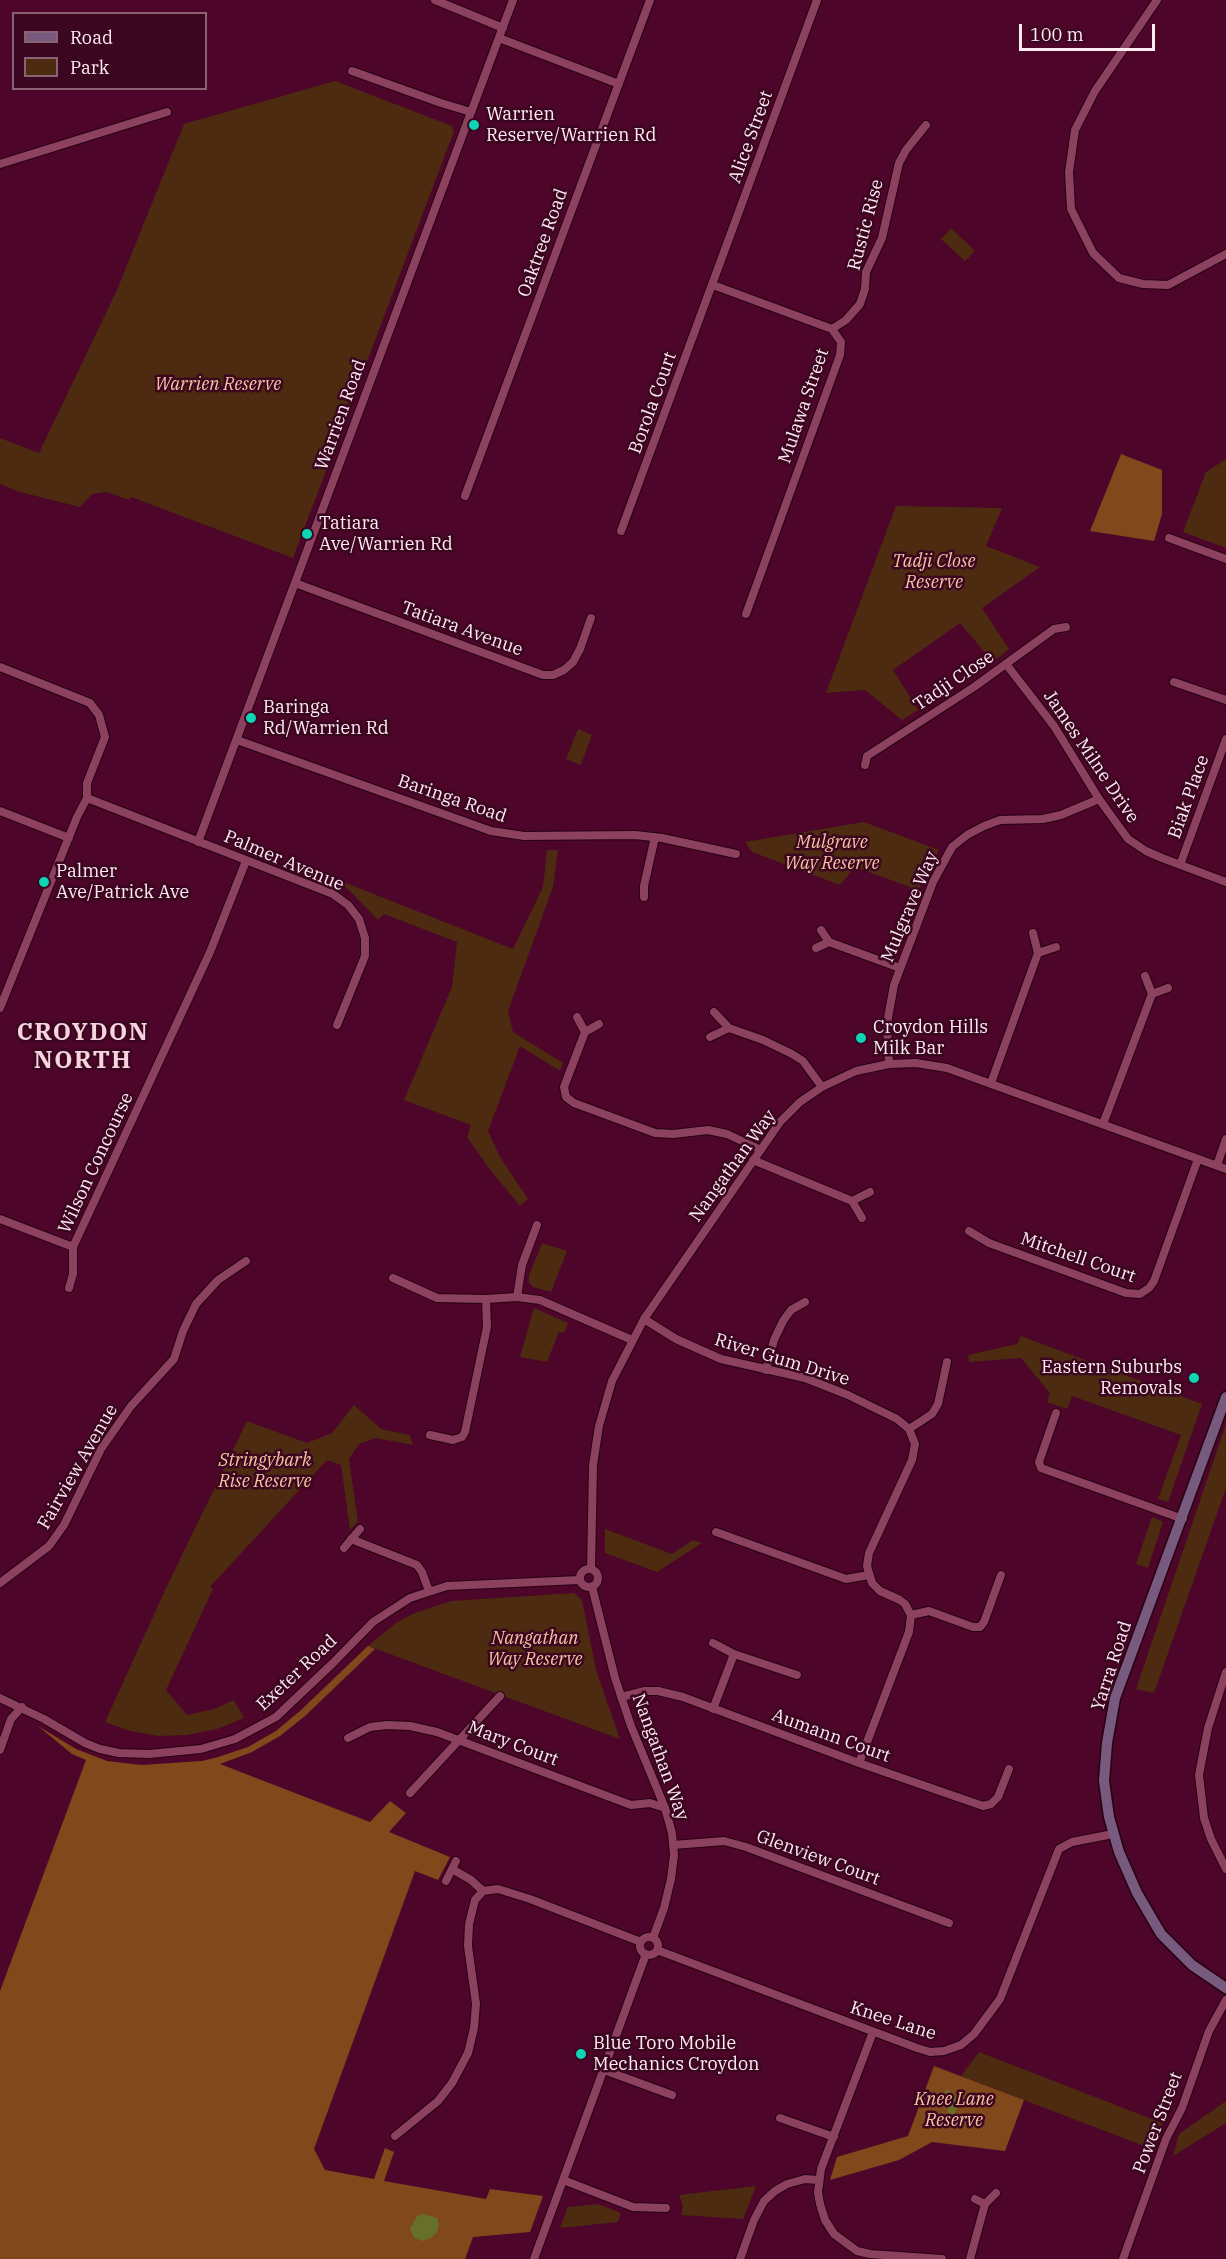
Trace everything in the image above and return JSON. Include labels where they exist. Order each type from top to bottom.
[{"type":"main road","name":"Yarra Road","points":[[1226,1397],[1183,1519],[1115,1698],[1107,1743],[1104,1781],[1113,1834],[1137,1893],[1161,1934],[1192,1965],[1226,1988]]},
{"type":"street","points":[[435,0],[503,28]]},
{"type":"street","name":"Warrien Road","points":[[198,842],[513,0]]},
{"type":"street","name":"Oaktree Road","points":[[465,496],[650,0]]},
{"type":"street","name":"Alice Street","points":[[713,285],[817,0]]},
{"type":"street","points":[[1157,0],[1095,91],[1075,130],[1069,172],[1071,209],[1093,253],[1119,278],[1143,284],[1168,285],[1226,254]]},
{"type":"street","points":[[499,38],[619,84]]},
{"type":"street","points":[[352,72],[471,112]]},
{"type":"street","points":[[0,164],[167,112]]},
{"type":"street","name":"Rustic Rise","points":[[832,329],[846,320],[860,304],[867,272],[882,238],[899,163],[906,150],[926,125]]},
{"type":"street","name":"Mulawa Street","points":[[713,285],[832,329],[842,342],[840,355],[746,614]]},
{"type":"street","name":"Borola Court","points":[[621,531],[713,285]]},
{"type":"street","points":[[1169,538],[1226,559]]},
{"type":"street","name":"Tatiara Avenue","points":[[295,583],[543,675],[553,675],[564,670],[573,662],[591,618]]},
{"type":"street","name":"Tadji Close","points":[[865,765],[867,756],[1006,664],[1054,629],[1066,627]]},
{"type":"street","name":"James Milne Drive","points":[[1006,664],[1067,745],[1099,799],[1128,839],[1146,851],[1180,866],[1226,882]]},
{"type":"street","points":[[0,667],[90,703],[99,715],[105,738],[87,783],[87,798],[0,1008]]},
{"type":"street","points":[[1174,682],[1226,700]]},
{"type":"street","name":"Biak Place","points":[[1180,866],[1226,739]]},
{"type":"street","name":"Baringa Road","points":[[237,740],[491,831],[524,836],[611,834],[655,837],[736,854]]},
{"type":"street","name":"Palmer Avenue","points":[[87,798],[333,894],[348,905],[359,920],[365,938],[365,956],[337,1025]]},
{"type":"street","name":"Mulgrave Way","points":[[889,1064],[888,1012],[900,968],[933,882],[952,847],[967,835],[1000,820],[1043,819],[1061,815],[1099,799]]},
{"type":"street","points":[[0,811],[69,838]]},
{"type":"street","points":[[644,897],[644,886],[655,837]]},
{"type":"street","name":"Wilson Concourse","points":[[69,1288],[73,1274],[73,1248],[210,952],[246,861]]},
{"type":"street","points":[[821,930],[830,942],[900,968]]},
{"type":"street","points":[[990,1083],[1038,953],[1033,933]]},
{"type":"street","points":[[816,948],[830,942]]},
{"type":"street","points":[[1038,953],[1056,947]]},
{"type":"street","points":[[1103,1124],[1152,994],[1145,976]]},
{"type":"street","points":[[1152,994],[1168,988]]},
{"type":"street","points":[[714,1012],[729,1028],[763,1040],[803,1061],[822,1087]]},
{"type":"street","points":[[577,1017],[585,1032]]},
{"type":"street","points":[[599,1024],[585,1032],[564,1087],[566,1097],[574,1103],[655,1133],[673,1134],[708,1130],[727,1134],[761,1150]]},
{"type":"street","points":[[710,1037],[729,1028]]},
{"type":"street","name":"Nangathan Way","points":[[591,1569],[593,1465],[599,1426],[612,1381],[644,1319],[780,1122],[800,1102],[822,1087],[856,1071],[889,1064],[916,1063],[946,1068],[1226,1169]]},
{"type":"street","points":[[1216,1166],[1226,1139]]},
{"type":"street","name":"Mitchell Court","points":[[969,1231],[989,1243],[1126,1293],[1140,1294],[1154,1281],[1198,1159]]},
{"type":"street","points":[[753,1161],[852,1201],[862,1218]]},
{"type":"street","points":[[852,1201],[870,1192]]},
{"type":"street","name":"Wilson Concourse","points":[[0,1219],[73,1248]]},
{"type":"street","points":[[517,1297],[522,1265],[537,1225]]},
{"type":"street","name":"Fairview Avenue","points":[[0,1583],[49,1546],[64,1525],[101,1449],[131,1406],[174,1359],[183,1331],[196,1304],[218,1280],[246,1261]]},
{"type":"street","points":[[393,1278],[437,1298],[517,1297],[540,1300],[632,1340]]},
{"type":"street","points":[[430,1435],[453,1440],[462,1437],[465,1432],[487,1327],[486,1299]]},
{"type":"street","points":[[766,1370],[774,1340],[783,1321],[791,1310],[805,1302]]},
{"type":"street","name":"River Gum Drive","points":[[644,1319],[676,1339],[721,1359],[804,1378],[848,1395],[897,1419],[909,1429]]},
{"type":"street","points":[[860,1763],[909,1632],[911,1615],[905,1604],[880,1591],[872,1583],[867,1566],[869,1553],[912,1460],[915,1444],[909,1429],[932,1414],[938,1404],[947,1362]]},
{"type":"street","points":[[1056,1413],[1039,1462],[1041,1468],[1183,1519]]},
{"type":"street","points":[[344,1548],[360,1530]]},
{"type":"street","points":[[716,1532],[846,1579],[869,1575]]},
{"type":"street","points":[[351,1539],[417,1565],[429,1590]]},
{"type":"street","points":[[591,1569],[596,1572],[598,1578],[592,1587],[584,1586],[579,1580],[583,1571],[591,1569]]},
{"type":"street","points":[[911,1615],[929,1611],[973,1627],[980,1627],[984,1622],[1001,1575]]},
{"type":"street","name":"Exeter Road","points":[[0,1698],[22,1707],[85,1743],[100,1749],[119,1753],[149,1754],[217,1746],[250,1733],[276,1717],[373,1622],[399,1604],[429,1590],[475,1583],[579,1580]]},
{"type":"street","name":"Nangathan Way","points":[[592,1587],[621,1696],[665,1808],[673,1845],[671,1879],[653,1938]]},
{"type":"street","points":[[712,1643],[734,1654],[798,1675]]},
{"type":"street","points":[[713,1709],[734,1654]]},
{"type":"street","points":[[1226,1672],[1208,1728],[1200,1775],[1204,1818],[1211,1839],[1226,1869]]},
{"type":"street","name":"Aumann Court","points":[[621,1696],[645,1691],[683,1696],[860,1763],[983,1806],[991,1804],[998,1797],[1009,1768]]},
{"type":"street","points":[[410,1793],[500,1696]]},
{"type":"street","points":[[0,1750],[11,1719],[22,1707]]},
{"type":"street","name":"Mary Court","points":[[348,1738],[370,1727],[410,1726],[459,1740],[631,1805],[650,1803],[665,1808]]},
{"type":"street","name":"Knee Lane","points":[[657,1950],[930,2052],[952,2049],[974,2034],[1000,1999],[1059,1849],[1072,1842],[1113,1834]]},
{"type":"street","name":"Glenview Court","points":[[673,1845],[724,1841],[746,1847],[949,1923]]},
{"type":"street","points":[[446,1881],[456,1861]]},
{"type":"street","points":[[452,1869],[471,1880],[483,1891]]},
{"type":"street","points":[[395,2136],[438,2101],[452,2083],[468,2053],[474,2028],[476,2004],[468,1946],[469,1924],[475,1900],[483,1891],[498,1889],[530,1899],[640,1942]]},
{"type":"street","points":[[647,1937],[653,1938],[658,1944],[657,1950],[653,1954],[646,1954],[640,1948],[640,1942],[647,1937]]},
{"type":"street","points":[[534,2259],[646,1954]]},
{"type":"street","name":"Power Street","points":[[1123,2259],[1166,2139],[1182,2108],[1209,2031],[1226,2001]]},
{"type":"street","points":[[873,2032],[818,2180],[819,2198],[825,2220],[834,2234],[844,2243],[870,2254],[942,2259]]},
{"type":"street","points":[[604,2070],[672,2095]]},
{"type":"street","points":[[780,2118],[834,2137]]},
{"type":"street","points":[[740,2259],[764,2201],[787,2184],[805,2179],[818,2180]]},
{"type":"street","points":[[563,2180],[633,2207],[666,2208]]},
{"type":"street","points":[[970,2259],[985,2204],[996,2193]]},
{"type":"street","points":[[975,2199],[985,2204]]},
{"type":"green space","name":"Warrien Reserve","points":[[335,81],[452,126],[454,131],[293,558],[131,497],[129,500],[107,492],[92,494],[80,507],[20,492],[0,484],[0,438],[39,453],[117,290],[184,124]]},
{"type":"green space","points":[[951,228],[975,251],[965,261],[941,239]]},
{"type":"green space","points":[[1121,454],[1162,470],[1162,514],[1154,541],[1090,531]]},
{"type":"green space","points":[[1226,459],[1226,548],[1183,532],[1206,472]]},
{"type":"green space","name":"Tadji Close Reserve","points":[[896,506],[1002,508],[986,546],[1040,567],[982,608],[1009,649],[993,662],[960,623],[893,670],[918,710],[902,720],[865,690],[826,693]]},
{"type":"green space","points":[[578,729],[592,735],[581,765],[566,759]]},
{"type":"green space","name":"Mulgrave Way Reserve","points":[[864,822],[939,850],[918,890],[855,867],[840,885],[752,852],[745,842]]},
{"type":"green space","points":[[547,850],[558,850],[553,887],[508,1011],[513,1032],[563,1063],[560,1071],[520,1046],[488,1131],[500,1157],[528,1199],[520,1206],[467,1137],[471,1125],[404,1100],[452,987],[457,942],[384,914],[378,920],[346,887],[322,878],[323,874],[513,949],[543,887]]},
{"type":"green space","points":[[542,1243],[567,1251],[551,1292],[533,1287],[529,1282],[529,1275]]},
{"type":"green space","points":[[534,1308],[568,1323],[564,1333],[559,1332],[547,1362],[520,1357]]},
{"type":"green space","points":[[1021,1336],[1202,1404],[1168,1502],[1158,1499],[1181,1435],[1072,1396],[1067,1409],[1047,1402],[1050,1393],[1021,1358],[969,1362],[968,1355],[1017,1344]]},
{"type":"green space","name":"Stringybark Rise Reserve","points":[[354,1405],[381,1429],[410,1435],[413,1445],[376,1438],[359,1444],[349,1459],[358,1522],[350,1530],[341,1465],[327,1460],[210,1587],[213,1589],[166,1690],[187,1715],[214,1709],[234,1700],[244,1718],[217,1729],[187,1735],[158,1736],[130,1731],[105,1722],[167,1586],[247,1421],[307,1443],[332,1433]]},
{"type":"green space","points":[[1226,1424],[1226,1488],[1154,1693],[1136,1689]]},
{"type":"green space","points":[[1152,1517],[1163,1522],[1148,1568],[1136,1564]]},
{"type":"green space","points":[[605,1529],[672,1554],[693,1540],[702,1543],[657,1572],[605,1553]]},
{"type":"green space","name":"Nangathan Way Reserve","points":[[574,1593],[582,1600],[596,1670],[620,1739],[368,1646],[396,1623],[412,1614],[451,1601]]},
{"type":"green space","points":[[368,1646],[375,1649],[305,1716],[280,1736],[252,1752],[220,1764],[370,1822],[390,1801],[406,1813],[389,1832],[450,1857],[438,1880],[415,1871],[314,2149],[325,2170],[374,2179],[385,2148],[394,2152],[384,2181],[486,2199],[490,2189],[543,2196],[530,2232],[473,2237],[465,2259],[0,2259],[0,1991],[86,1760],[72,1754],[38,1726],[76,1749],[107,1761],[141,1765],[202,1761],[248,1747],[276,1731]]},
{"type":"green space","points":[[979,2052],[1162,2123],[1152,2149],[961,2076]]},
{"type":"green space","name":"Knee Lane Reserve","points":[[934,2066],[1024,2100],[1005,2151],[932,2142],[899,2160],[830,2180],[837,2157],[908,2136]]},
{"type":"green space","points":[[1226,2101],[1226,2123],[1173,2156],[1179,2134]]},
{"type":"green space","points":[[756,2186],[743,2219],[681,2215],[683,2206],[679,2195]]},
{"type":"green space","points":[[598,2204],[621,2213],[618,2222],[560,2228],[568,2207]]},
{"type":"shaded area","points":[[948,2089],[955,2097],[961,2094],[962,2096],[953,2118],[948,2115],[947,2106],[939,2099]]},
{"type":"shaded area","points":[[423,2214],[437,2218],[439,2224],[437,2232],[431,2238],[423,2241],[414,2238],[410,2229],[417,2216]]},
{"type":"place","name":"Warrien Reserve/Warrien Rd","points":[[474,125]]},
{"type":"place","name":"Tatiara Ave/Warrien Rd","points":[[307,534]]},
{"type":"place","name":"Baringa Rd/Warrien Rd","points":[[251,718]]},
{"type":"place","name":"Palmer Ave/Patrick Ave","points":[[44,882]]},
{"type":"place","name":"Croydon Hills Milk Bar","points":[[861,1038]]},
{"type":"place","name":"Eastern Suburbs Removals","points":[[1194,1378]]},
{"type":"place","name":"Blue Toro Mobile Mechanics Croydon","points":[[581,2054]]},
{"type":"district","name":"CROYDON NORTH","points":[[83,1047]]}]
